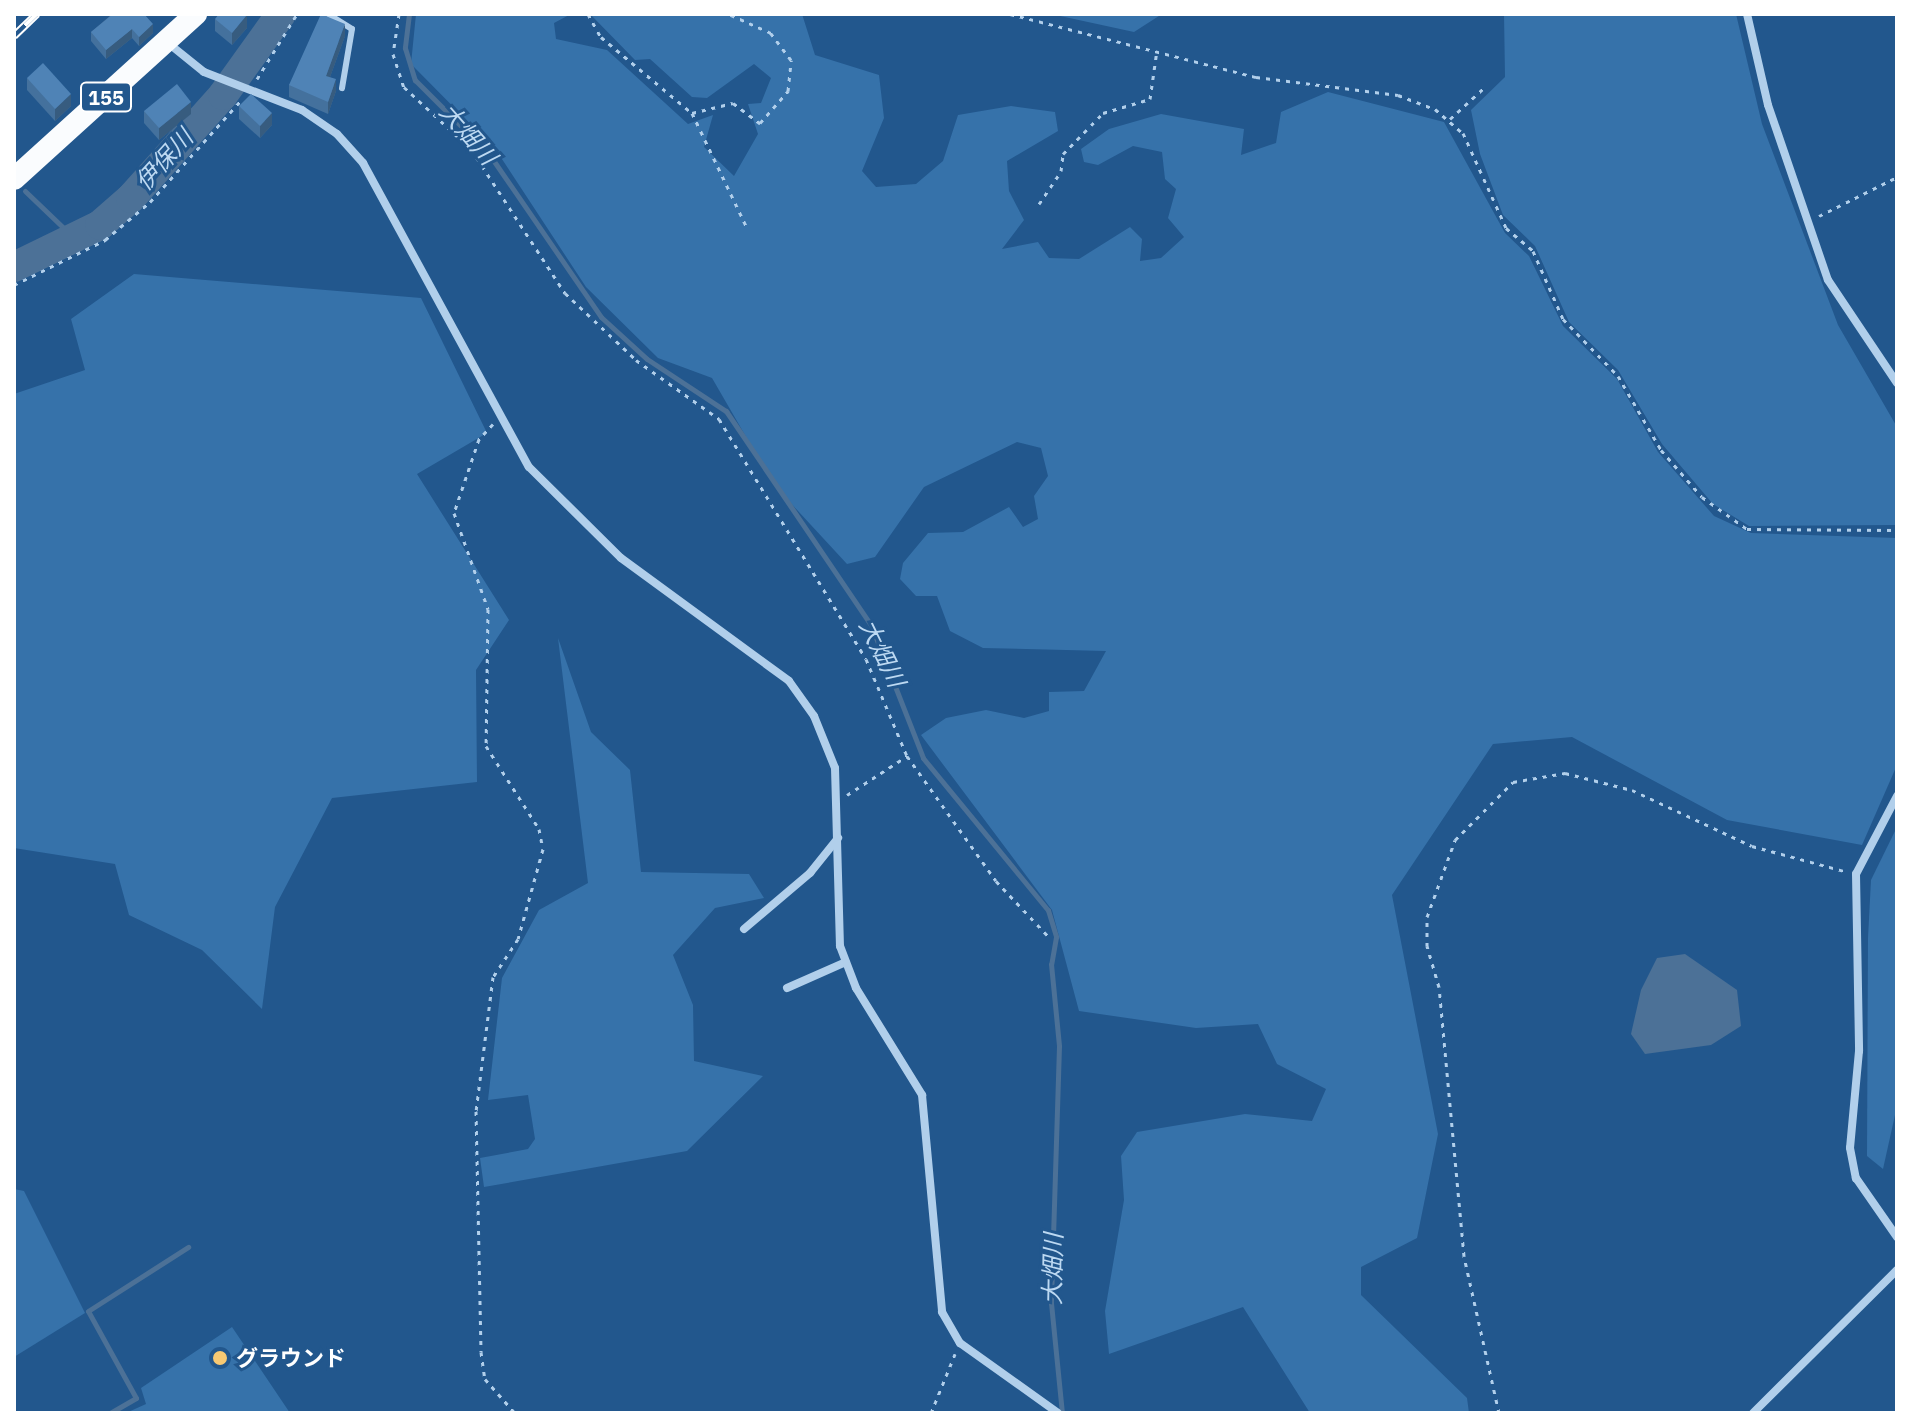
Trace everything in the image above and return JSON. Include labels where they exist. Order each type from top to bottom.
[{"type":"highway","name":"155","points":[[14,179],[168,43],[196,14]]},
{"type":"street","points":[[1747,14],[1777,134],[1812,220],[1841,306],[1897,383]]},
{"type":"street","points":[[168,43],[222,81],[245,92],[302,110],[363,163],[529,467],[621,558],[789,681],[828,746],[837,797],[839,838],[834,905],[846,962],[922,1095],[942,1312],[960,1343],[1057,1413]]},
{"type":"street","points":[[1897,796],[1856,874],[1859,1051],[1850,1148],[1856,1178],[1897,1237]]},
{"type":"street","points":[[744,929],[839,838]]},
{"type":"street","points":[[787,988],[846,962]]},
{"type":"street","points":[[1753,1413],[1897,1270]]},
{"type":"lane","points":[[328,14],[352,29],[342,88]]},
{"type":"path","points":[[14,285],[116,231],[245,92],[297,14]]},
{"type":"path","points":[[399,14],[393,54],[404,87],[471,149],[583,311],[719,419],[866,659],[907,756],[996,881],[1049,937]]},
{"type":"path","points":[[588,14],[601,37],[692,113],[747,228]]},
{"type":"path","points":[[692,113],[733,103],[760,123],[788,91],[793,76],[782,44],[729,14]]},
{"type":"path","points":[[1010,14],[1256,77],[1398,95],[1450,119],[1506,228],[1544,270],[1563,319],[1618,376],[1661,450],[1702,497],[1747,529],[1897,530]]},
{"type":"path","points":[[1039,204],[1061,171],[1063,154],[1103,113],[1150,99],[1157,50]]},
{"type":"path","points":[[1450,119],[1484,88]]},
{"type":"path","points":[[1812,220],[1897,177]]},
{"type":"path","points":[[502,419],[479,439],[454,513],[488,609],[486,746],[539,829],[543,849],[518,939],[493,977],[476,1111],[481,1352],[485,1379],[515,1413]]},
{"type":"path","points":[[837,797],[863,788],[907,756]]},
{"type":"path","points":[[1499,1413],[1464,1256],[1439,987],[1427,946],[1427,917],[1455,840],[1513,782],[1565,773],[1632,790],[1752,846],[1856,874]]},
{"type":"path","points":[[931,1413],[960,1343]]},
{"type":"shaded area","points":[[416,14],[571,14],[554,23],[556,39],[607,50],[688,124],[713,115],[704,147],[734,176],[758,134],[748,104],[761,103],[771,78],[754,64],[707,98],[692,97],[650,59],[635,60],[590,14],[802,14],[815,55],[879,75],[884,118],[862,171],[876,187],[916,184],[943,161],[958,115],[1011,106],[1055,112],[1058,131],[1007,161],[1009,191],[1024,220],[1002,249],[1038,242],[1049,258],[1079,259],[1130,227],[1142,239],[1140,261],[1161,258],[1184,237],[1168,218],[1176,189],[1165,179],[1162,152],[1133,146],[1098,165],[1084,162],[1081,149],[1109,129],[1161,114],[1244,129],[1241,155],[1276,143],[1281,112],[1328,92],[1444,122],[1505,233],[1529,256],[1563,326],[1617,379],[1658,452],[1714,516],[1751,533],[1897,538],[1897,765],[1862,845],[1727,820],[1572,737],[1493,744],[1392,895],[1438,1134],[1417,1238],[1361,1267],[1361,1295],[1467,1398],[1469,1413],[1310,1413],[1243,1307],[1109,1354],[1105,1311],[1124,1200],[1121,1156],[1137,1132],[1245,1114],[1312,1121],[1326,1089],[1277,1064],[1258,1024],[1196,1028],[1079,1011],[1052,910],[921,735],[946,718],[986,710],[1024,718],[1049,711],[1049,692],[1084,691],[1106,651],[983,648],[950,631],[937,596],[916,596],[900,579],[903,563],[928,533],[963,532],[1009,507],[1023,527],[1038,519],[1034,496],[1048,476],[1041,448],[1017,442],[924,487],[875,557],[847,564],[774,485],[712,378],[658,358],[586,287],[496,150],[411,64]]},
{"type":"shaded area","points":[[1051,14],[1162,14],[1134,32]]},
{"type":"shaded area","points":[[1504,14],[1736,14],[1762,124],[1838,325],[1897,427],[1897,525],[1749,526],[1713,504],[1662,444],[1618,370],[1569,322],[1535,246],[1503,215],[1480,154],[1471,110],[1505,77]]},
{"type":"shaded area","points":[[134,274],[421,298],[487,433],[417,474],[509,620],[476,670],[477,782],[332,798],[275,907],[262,1009],[202,950],[129,915],[115,864],[14,848],[14,394],[85,370],[71,319]]},
{"type":"shaded area","points":[[558,638],[591,732],[630,770],[641,872],[749,874],[764,898],[715,908],[673,955],[693,1005],[694,1061],[763,1076],[687,1151],[484,1187],[480,1158],[528,1149],[535,1139],[528,1095],[488,1100],[502,978],[539,910],[588,883]]},
{"type":"shaded area","points":[[1897,827],[1897,1106],[1883,1169],[1867,1156],[1868,938],[1871,880]]},
{"type":"shaded area","points":[[1685,954],[1737,990],[1741,1026],[1711,1045],[1645,1054],[1631,1034],[1641,990],[1657,958]]},
{"type":"shaded area","points":[[14,1189],[24,1191],[85,1313],[14,1357]]},
{"type":"shaded area","name":"グラウンド","points":[[232,1327],[290,1413],[126,1413],[146,1404],[141,1388]]},
{"type":"building","points":[[113,14],[144,14],[153,24],[139,37],[132,29],[106,50],[91,32]]},
{"type":"building","points":[[219,14],[247,15],[232,33],[215,19]]},
{"type":"building","points":[[321,14],[345,24],[326,76],[336,79],[328,102],[289,85]]},
{"type":"building","points":[[43,63],[71,94],[55,109],[27,78]]},
{"type":"building","points":[[177,84],[191,102],[159,128],[144,111]]},
{"type":"building","points":[[251,94],[272,113],[260,126],[239,106]]},
{"type":"waterway","name":"伊保川","points":[[14,267],[100,225],[131,198],[223,95],[281,14]]},
{"type":"waterway","name":"大畑川","points":[[409,14],[405,48],[415,80],[489,154],[601,317],[647,359],[726,411],[871,625],[923,758],[1048,910],[1056,937],[1051,964],[1059,1046],[1051,1303],[1062,1413]]},
{"type":"waterway","points":[[25,191],[74,238]]},
{"type":"waterway","points":[[110,1413],[136,1398],[88,1311],[188,1247]]},
{"type":"railway","points":[[14,36],[37,14]]},
{"type":"place","name":"グラウンド","points":[[220,1358]]}]
